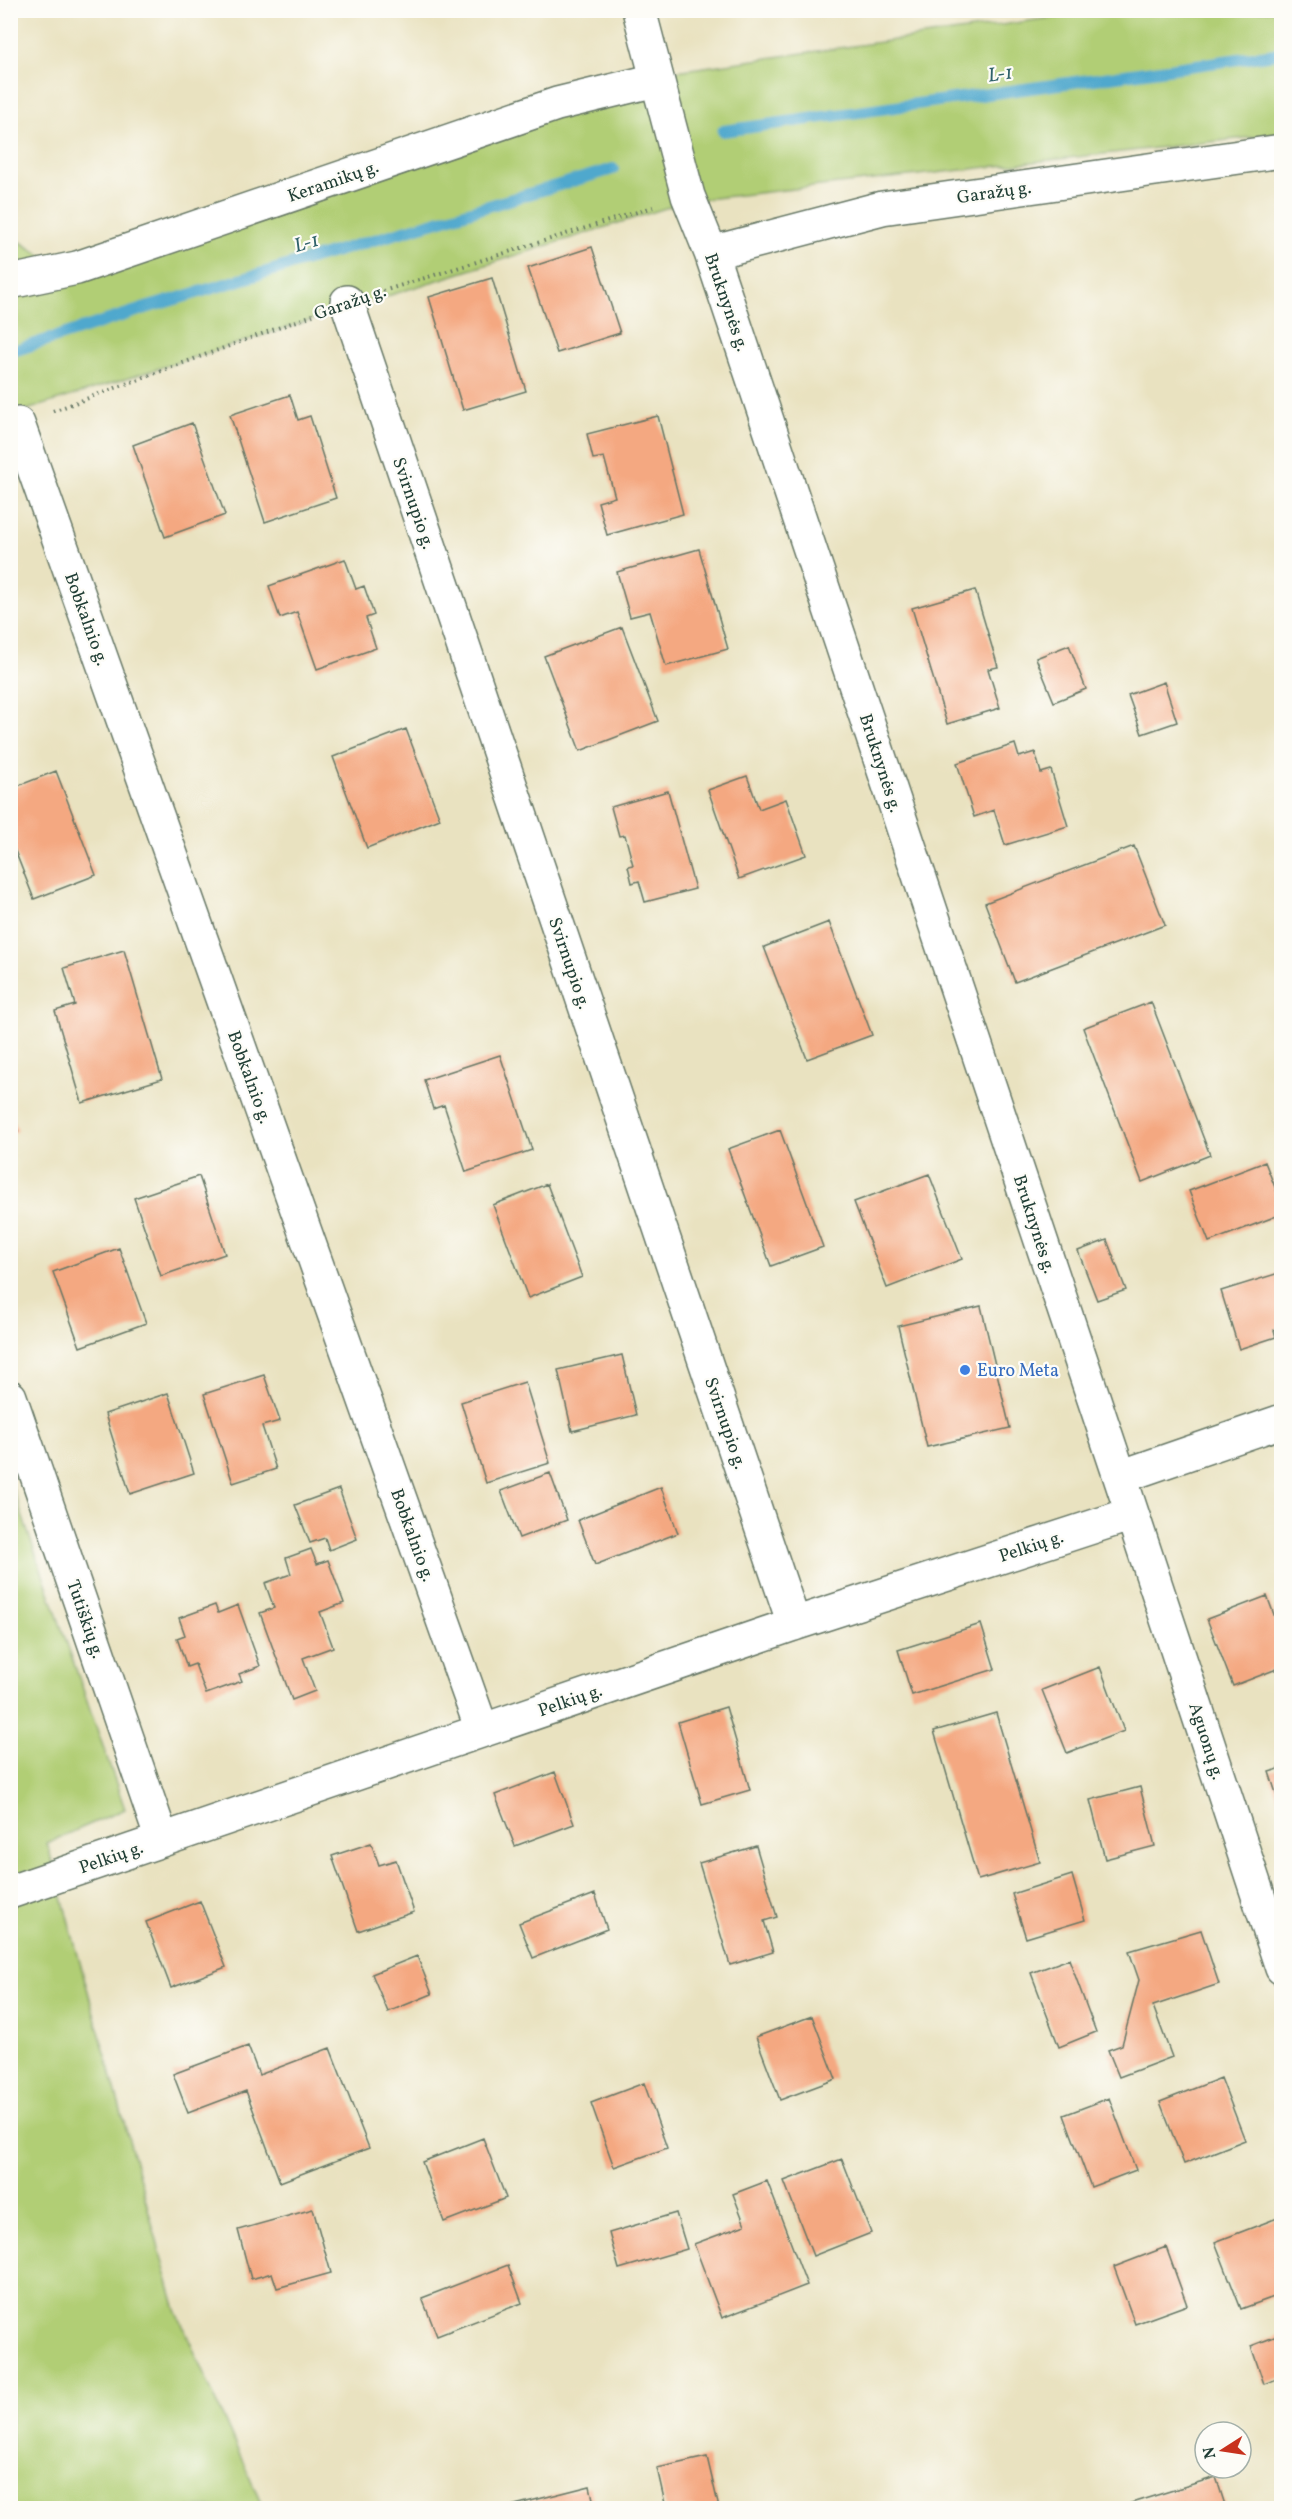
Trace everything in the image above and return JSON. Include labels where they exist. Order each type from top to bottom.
[{"type":"street","name":"Bruknynės g.","points":[[639,10],[688,196],[711,253],[1132,1514]]},
{"type":"street","name":"Keramikų g.","points":[[10,282],[77,268],[557,104],[656,80]]},
{"type":"street","name":"Garažų g.","points":[[711,253],[882,208],[1281,151]]},
{"type":"street","name":"Svirnupio g.","points":[[347,302],[794,1624]]},
{"type":"street","name":"Bobkalnio g.","points":[[18,424],[482,1730]]},
{"type":"street","name":"Tutiškių g.","points":[[10,1397],[162,1840]]},
{"type":"street","points":[[1120,1477],[1281,1421]]},
{"type":"street","name":"Pelkių g.","points":[[10,1892],[794,1624],[1132,1514]]},
{"type":"street","name":"Aguonų g.","points":[[1132,1514],[1281,1968]]},
{"type":"path","name":"Garažų g.","points":[[18,424],[347,302],[688,196]]},
{"type":"green space","points":[[1100,11],[1281,11],[1281,134],[688,201],[11,415],[10,235],[80,281],[662,73]]},
{"type":"green space","points":[[10,1481],[125,1809],[47,1843],[176,2310],[263,2508],[11,2508]]},
{"type":"building","points":[[592,247],[620,333],[557,353],[528,268]]},
{"type":"building","points":[[492,278],[526,391],[463,410],[429,297]]},
{"type":"building","points":[[290,395],[298,420],[310,416],[336,498],[265,522],[230,415]]},
{"type":"building","points":[[658,416],[683,514],[607,535],[598,502],[615,497],[604,457],[593,459],[587,434]]},
{"type":"building","points":[[192,423],[225,515],[165,537],[133,445]]},
{"type":"building","points":[[699,549],[728,649],[666,666],[650,612],[630,617],[617,572]]},
{"type":"building","points":[[345,559],[356,589],[364,586],[374,615],[366,618],[376,648],[317,669],[297,612],[280,618],[269,586]]},
{"type":"building","points":[[975,590],[998,667],[988,669],[1000,708],[947,724],[912,608]]},
{"type":"building","points":[[622,627],[658,721],[580,751],[544,656]]},
{"type":"building","points":[[1069,645],[1086,689],[1054,702],[1036,658]]},
{"type":"building","points":[[1164,682],[1177,722],[1142,734],[1128,695]]},
{"type":"building","points":[[406,729],[440,819],[367,848],[333,757]]},
{"type":"building","points":[[1015,744],[1019,757],[1035,752],[1041,773],[1051,770],[1068,826],[1005,845],[994,810],[974,817],[957,763]]},
{"type":"building","points":[[56,771],[96,875],[34,899],[10,838],[10,789]]},
{"type":"building","points":[[747,776],[759,809],[786,799],[806,855],[739,879],[708,790]]},
{"type":"building","points":[[668,791],[695,889],[645,902],[639,881],[632,883],[628,866],[633,865],[625,835],[619,836],[611,807]]},
{"type":"building","points":[[1134,846],[1165,925],[1015,982],[985,903]]},
{"type":"building","points":[[829,922],[872,1035],[807,1059],[764,947]]},
{"type":"building","points":[[124,950],[162,1079],[82,1103],[55,1011],[75,1005],[64,968]]},
{"type":"building","points":[[1151,1002],[1210,1155],[1142,1182],[1083,1028]]},
{"type":"building","points":[[500,1055],[532,1150],[466,1172],[444,1105],[433,1109],[424,1080]]},
{"type":"building","points":[[10,1112],[18,1131],[10,1134]]},
{"type":"building","points":[[780,1130],[823,1247],[771,1266],[728,1149]]},
{"type":"building","points":[[1265,1162],[1282,1205],[1282,1214],[1209,1242],[1189,1191]]},
{"type":"building","points":[[929,1174],[962,1259],[887,1288],[854,1202]]},
{"type":"building","points":[[199,1176],[225,1254],[161,1276],[134,1198]]},
{"type":"building","points":[[547,1184],[582,1277],[528,1298],[493,1205]]},
{"type":"building","points":[[1107,1240],[1126,1290],[1097,1300],[1078,1251]]},
{"type":"building","points":[[119,1248],[146,1323],[80,1347],[53,1272]]},
{"type":"building","points":[[1282,1272],[1282,1327],[1274,1330],[1276,1337],[1239,1349],[1221,1291]]},
{"type":"building","points":[[981,1306],[1010,1428],[927,1447],[898,1326]]},
{"type":"building","points":[[622,1355],[636,1415],[572,1431],[558,1370]]},
{"type":"building","points":[[264,1375],[280,1421],[262,1426],[276,1469],[233,1483],[204,1394]]},
{"type":"building","points":[[525,1382],[550,1463],[486,1483],[461,1402]]},
{"type":"building","points":[[168,1393],[194,1473],[130,1494],[105,1414]]},
{"type":"building","points":[[550,1473],[567,1520],[519,1538],[501,1491]]},
{"type":"building","points":[[661,1487],[678,1533],[595,1565],[578,1520]]},
{"type":"building","points":[[339,1489],[357,1539],[329,1550],[325,1538],[310,1543],[295,1505]]},
{"type":"building","points":[[311,1549],[317,1564],[328,1560],[344,1603],[320,1612],[333,1647],[303,1658],[315,1691],[292,1700],[260,1613],[274,1608],[265,1583],[291,1574],[286,1558]]},
{"type":"building","points":[[1267,1596],[1282,1636],[1282,1667],[1233,1686],[1207,1619]]},
{"type":"building","points":[[215,1605],[218,1613],[238,1605],[260,1666],[239,1674],[242,1681],[206,1694],[195,1664],[187,1667],[177,1638],[185,1635],[179,1618]]},
{"type":"building","points":[[981,1624],[995,1669],[912,1695],[898,1650]]},
{"type":"building","points":[[1100,1667],[1124,1731],[1067,1753],[1042,1690]]},
{"type":"building","points":[[726,1707],[750,1790],[702,1804],[678,1722]]},
{"type":"building","points":[[996,1713],[1040,1862],[978,1880],[934,1731]]},
{"type":"building","points":[[1282,1768],[1282,1807],[1281,1808],[1269,1772]]},
{"type":"building","points":[[555,1772],[574,1824],[515,1846],[495,1795]]},
{"type":"building","points":[[1140,1787],[1155,1846],[1105,1859],[1090,1800]]},
{"type":"building","points":[[371,1843],[379,1865],[396,1860],[414,1912],[358,1931],[332,1856]]},
{"type":"building","points":[[756,1846],[777,1917],[764,1921],[773,1952],[730,1965],[699,1863]]},
{"type":"building","points":[[1072,1875],[1085,1920],[1026,1938],[1012,1894]]},
{"type":"building","points":[[595,1894],[607,1929],[533,1958],[519,1923]]},
{"type":"building","points":[[200,1901],[226,1967],[171,1988],[146,1922]]},
{"type":"building","points":[[1201,1930],[1219,1984],[1153,2006],[1172,2057],[1119,2077],[1108,2050],[1122,2045],[1139,1980],[1129,1951]]},
{"type":"building","points":[[417,1956],[432,1994],[388,2012],[372,1974]]},
{"type":"building","points":[[1069,1959],[1096,2032],[1059,2047],[1031,1973]]},
{"type":"building","points":[[812,2016],[836,2079],[780,2100],[756,2037]]},
{"type":"building","points":[[248,2046],[259,2075],[330,2048],[369,2148],[280,2182],[246,2091],[188,2113],[173,2074]]},
{"type":"building","points":[[1221,2078],[1245,2140],[1184,2164],[1160,2102]]},
{"type":"building","points":[[644,2083],[667,2148],[614,2167],[591,2103]]},
{"type":"building","points":[[1109,2098],[1136,2170],[1091,2187],[1064,2115]]},
{"type":"building","points":[[483,2138],[506,2198],[444,2222],[422,2162]]},
{"type":"building","points":[[842,2159],[871,2233],[813,2256],[784,2181]]},
{"type":"building","points":[[767,2181],[807,2285],[722,2318],[694,2244],[745,2225],[733,2194]]},
{"type":"building","points":[[313,2209],[331,2273],[277,2288],[272,2273],[251,2279],[238,2230]]},
{"type":"building","points":[[676,2213],[687,2249],[619,2269],[609,2233]]},
{"type":"building","points":[[1280,2217],[1282,2294],[1241,2309],[1215,2242]]},
{"type":"building","points":[[1166,2247],[1187,2305],[1135,2324],[1114,2267]]},
{"type":"building","points":[[508,2265],[522,2303],[437,2336],[422,2298]]},
{"type":"building","points":[[1282,2334],[1282,2377],[1264,2384],[1251,2346]]},
{"type":"building","points":[[707,2457],[719,2508],[666,2508],[657,2468]]},
{"type":"building","points":[[1206,2480],[1217,2480],[1226,2508],[1115,2508]]},
{"type":"building","points":[[590,2486],[595,2508],[503,2508]]},
{"type":"waterway","name":"L-1","points":[[723,131],[1282,53]]},
{"type":"waterway","name":"L-1","points":[[10,352],[149,307],[613,169]]},
{"type":"place","name":"Euro Meta","points":[[965,1370]]}]
